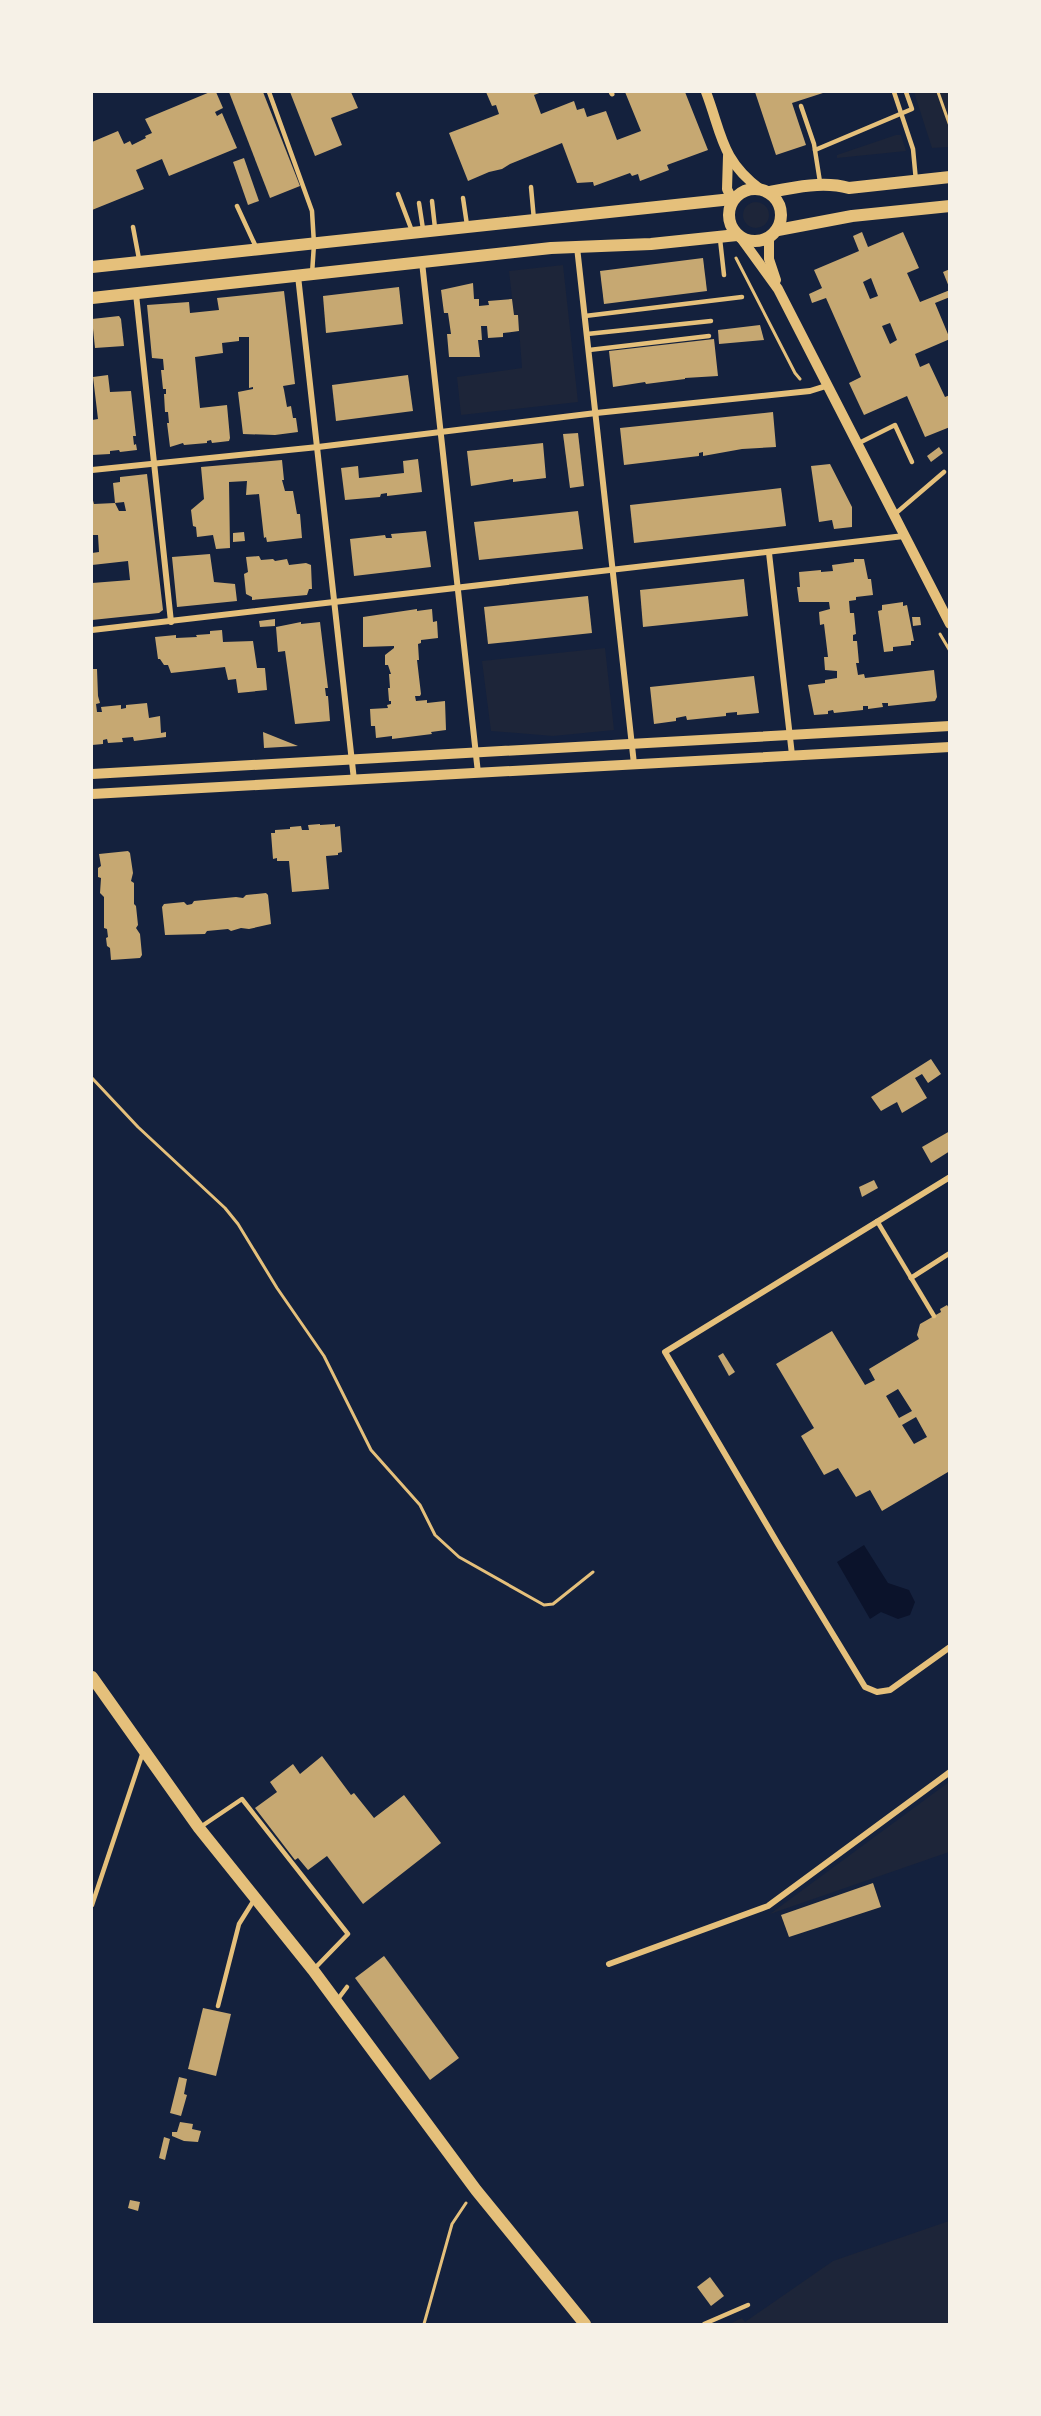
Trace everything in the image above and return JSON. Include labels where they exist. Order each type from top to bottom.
[{"type":"main road","points":[[92,267],[732,199],[747,190],[765,191],[821,185],[839,185],[849,188],[950,177]]},
{"type":"main road","points":[[765,191],[778,200],[781,212],[773,233]]},
{"type":"main road","points":[[732,199],[729,219],[739,236],[752,241],[773,233],[852,216],[950,206]]},
{"type":"main road","points":[[92,298],[577,247],[720,242],[739,236]]},
{"type":"main road","points":[[92,1677],[199,1828],[313,1970],[476,2190],[585,2325]]},
{"type":"street","points":[[706,92],[728,156],[745,178],[765,191]]},
{"type":"street","points":[[728,156],[727,189],[732,199]]},
{"type":"street","points":[[773,233],[769,259],[778,289],[950,624]]},
{"type":"street","points":[[739,236],[778,289]]},
{"type":"street","points":[[577,247],[634,764]]},
{"type":"street","points":[[422,262],[478,773]]},
{"type":"street","points":[[298,275],[354,780]]},
{"type":"street","points":[[136,293],[156,463],[171,622]]},
{"type":"street","points":[[92,470],[318,447],[596,413],[810,391],[826,386]]},
{"type":"street","points":[[92,630],[904,537]]},
{"type":"street","points":[[769,553],[792,755]]},
{"type":"street","points":[[92,774],[950,726]]},
{"type":"street","points":[[92,794],[950,747]]},
{"type":"street","points":[[950,1177],[665,1352],[865,1687],[877,1692],[890,1690],[950,1647]]},
{"type":"street","points":[[911,1278],[950,1253]]},
{"type":"street","points":[[609,1965],[768,1906],[950,1772]]},
{"type":"lane","points":[[269,92],[312,211],[314,244],[312,274]]},
{"type":"lane","points":[[894,92],[913,149],[916,180]]},
{"type":"lane","points":[[815,150],[912,109],[906,92]]},
{"type":"lane","points":[[801,106],[815,150],[821,185]]},
{"type":"lane","points":[[531,187],[534,220]]},
{"type":"lane","points":[[398,194],[424,232]]},
{"type":"lane","points":[[463,198],[467,227]]},
{"type":"lane","points":[[424,232],[432,201]]},
{"type":"lane","points":[[419,203],[424,232]]},
{"type":"lane","points":[[237,206],[257,250]]},
{"type":"lane","points":[[133,227],[139,262]]},
{"type":"lane","points":[[720,242],[724,275]]},
{"type":"lane","points":[[585,316],[742,297]]},
{"type":"lane","points":[[587,334],[711,321]]},
{"type":"lane","points":[[589,350],[709,336]]},
{"type":"lane","points":[[857,445],[895,425],[912,462]]},
{"type":"lane","points":[[893,516],[944,472]]},
{"type":"lane","points":[[878,1221],[934,1316]]},
{"type":"lane","points":[[92,1905],[143,1752]]},
{"type":"lane","points":[[199,1828],[242,1799],[348,1934],[313,1970]]},
{"type":"lane","points":[[218,2006],[239,1924],[255,1898]]},
{"type":"lane","points":[[336,2001],[347,1987]]},
{"type":"lane","points":[[704,2325],[748,2305]]},
{"type":"path","points":[[946,92],[939,93],[949,124]]},
{"type":"path","points":[[720,242],[731,247],[795,373],[810,391]]},
{"type":"path","points":[[939,632],[950,651]]},
{"type":"path","points":[[92,1078],[138,1127],[219,1203],[238,1224],[277,1288],[324,1356],[371,1450],[420,1505],[435,1535],[459,1557],[544,1605],[553,1604],[593,1572]]},
{"type":"path","points":[[424,2325],[452,2224],[476,2190]]},
{"type":"shaded area","points":[[914,92],[949,92],[949,147],[932,148]]},
{"type":"shaded area","points":[[901,135],[906,151],[837,158],[837,155]]},
{"type":"shaded area","points":[[756,202],[765,206],[769,215],[765,224],[756,228],[747,224],[743,215],[747,206]]},
{"type":"shaded area","points":[[563,265],[578,402],[461,415],[457,377],[522,368],[518,315],[514,315],[509,271]]},
{"type":"shaded area","points":[[605,648],[614,730],[553,736],[491,731],[482,661]]},
{"type":"shaded area","points":[[864,1545],[888,1583],[909,1590],[915,1602],[910,1615],[898,1619],[881,1612],[870,1619],[837,1562]]},
{"type":"shaded area","points":[[949,1782],[949,1852],[770,1914],[945,1785]]},
{"type":"shaded area","points":[[949,2221],[949,2324],[729,2324],[742,2318],[745,2322],[833,2261]]},
{"type":"building","points":[[210,92],[216,92],[223,108],[215,112],[217,116],[222,113],[237,148],[169,176],[162,159],[136,170],[144,189],[92,210],[92,142],[118,131],[124,144],[130,141],[132,145],[152,133],[145,119]]},
{"type":"building","points":[[229,92],[263,92],[300,186],[270,198]]},
{"type":"building","points":[[290,92],[351,92],[358,108],[331,118],[342,145],[315,156]]},
{"type":"building","points":[[486,92],[542,92],[534,95],[541,114],[574,101],[577,110],[584,108],[587,117],[606,111],[617,140],[641,131],[625,92],[685,92],[708,150],[667,165],[669,170],[640,181],[638,174],[632,176],[630,173],[594,186],[593,182],[577,183],[562,143],[468,181],[449,133],[499,114],[496,105],[492,106]]},
{"type":"building","points":[[755,92],[826,92],[792,103],[806,145],[776,155]]},
{"type":"building","points":[[244,158],[259,201],[248,205],[233,162]]},
{"type":"building","points":[[862,232],[868,247],[903,232],[919,268],[907,273],[920,302],[950,290],[950,297],[935,303],[950,339],[915,354],[920,367],[929,363],[945,397],[950,395],[950,427],[925,437],[907,396],[864,415],[849,383],[861,377],[826,298],[812,303],[809,294],[822,288],[814,270],[859,251],[853,236]],"holes":[[[871,278],[878,296],[870,299],[863,282]],[[890,323],[897,340],[890,344],[882,326]]]},
{"type":"building","points":[[703,258],[707,291],[604,304],[600,271]]},
{"type":"building","points":[[950,269],[950,287],[949,287],[943,272]]},
{"type":"building","points":[[473,283],[474,299],[479,299],[479,306],[489,305],[488,301],[512,299],[514,315],[518,315],[519,331],[503,333],[503,337],[488,338],[487,326],[481,326],[482,340],[478,340],[480,357],[449,357],[447,334],[451,334],[448,313],[444,313],[441,290]]},
{"type":"building","points":[[399,287],[403,324],[326,333],[323,296]]},
{"type":"building","points":[[284,291],[295,384],[283,386],[287,407],[291,406],[298,432],[275,435],[243,434],[238,392],[253,389],[253,387],[249,388],[249,337],[239,337],[239,341],[222,343],[223,353],[195,357],[200,408],[227,405],[229,441],[212,443],[211,440],[207,443],[184,445],[183,443],[170,447],[168,412],[165,412],[166,389],[163,389],[161,370],[164,370],[163,359],[152,358],[147,305],[189,302],[190,313],[219,310],[217,298]]},
{"type":"building","points":[[119,316],[124,346],[95,348],[92,319]]},
{"type":"building","points":[[760,325],[764,340],[719,344],[718,330]]},
{"type":"building","points":[[714,339],[718,376],[613,387],[609,351]]},
{"type":"building","points":[[108,375],[110,392],[131,391],[136,436],[133,436],[137,450],[110,451],[110,454],[92,455],[92,420],[98,419],[93,377]]},
{"type":"building","points":[[408,375],[413,411],[336,421],[332,385]]},
{"type":"building","points":[[773,412],[776,447],[742,449],[703,456],[703,452],[699,453],[699,456],[624,465],[620,428]]},
{"type":"building","points":[[578,433],[584,486],[570,488],[563,434]]},
{"type":"building","points":[[543,443],[546,478],[513,482],[513,479],[471,486],[467,451]]},
{"type":"building","points":[[939,447],[943,453],[931,462],[927,456]]},
{"type":"building","points":[[418,459],[422,492],[387,496],[387,493],[381,494],[380,497],[345,500],[341,468],[358,466],[359,478],[404,473],[403,461]]},
{"type":"building","points":[[282,460],[284,480],[282,480],[285,491],[293,491],[297,514],[300,514],[302,538],[267,542],[266,537],[264,538],[259,494],[246,495],[247,481],[229,482],[230,548],[216,549],[213,535],[197,537],[191,510],[204,499],[201,467]]},
{"type":"building","points":[[830,464],[852,507],[852,527],[834,529],[832,520],[819,522],[811,466]]},
{"type":"building","points":[[147,474],[163,610],[159,613],[92,620],[92,583],[130,580],[128,561],[92,565],[92,553],[99,552],[98,535],[92,535],[92,497],[94,504],[115,503],[113,483],[120,482],[120,477]],"holes":[[[124,502],[126,511],[119,511],[115,503]]]},
{"type":"building","points":[[781,488],[786,526],[634,543],[630,505]]},
{"type":"building","points":[[578,511],[583,549],[479,560],[474,522]]},
{"type":"building","points":[[426,531],[431,567],[354,576],[350,539],[385,535],[386,538],[392,538],[391,534]]},
{"type":"building","points":[[244,532],[245,541],[233,542],[233,533]]},
{"type":"building","points":[[210,554],[214,582],[235,584],[237,601],[177,607],[172,557]]},
{"type":"building","points":[[259,556],[261,560],[287,559],[289,565],[306,563],[311,565],[312,589],[309,589],[307,595],[252,600],[252,597],[246,594],[244,574],[248,572],[246,557]]},
{"type":"building","points":[[854,559],[864,559],[868,579],[871,579],[873,595],[856,597],[856,600],[849,601],[850,613],[854,613],[856,634],[853,635],[853,641],[857,641],[858,675],[864,674],[865,678],[934,670],[937,697],[935,701],[888,706],[888,703],[882,703],[883,707],[868,709],[868,706],[863,706],[863,710],[834,713],[833,710],[828,711],[828,714],[814,715],[808,685],[825,683],[825,680],[837,678],[837,671],[825,670],[824,657],[828,657],[824,624],[820,625],[819,612],[830,609],[829,602],[799,602],[797,587],[800,587],[799,572],[833,571],[832,565],[854,562]]},
{"type":"building","points":[[744,579],[748,616],[643,627],[640,590]]},
{"type":"building","points":[[588,596],[592,633],[488,644],[484,607]]},
{"type":"building","points":[[903,602],[903,606],[907,605],[914,641],[911,641],[911,645],[893,647],[893,651],[884,652],[878,611],[882,610],[882,605]]},
{"type":"building","points":[[417,609],[417,611],[432,609],[433,622],[437,621],[438,638],[421,640],[418,644],[419,660],[417,660],[421,694],[415,696],[416,701],[427,700],[427,703],[445,701],[446,730],[392,739],[392,736],[376,738],[375,726],[371,726],[370,709],[388,708],[387,705],[391,704],[388,688],[390,688],[389,674],[391,674],[388,665],[385,665],[385,655],[394,646],[363,647],[363,617]]},
{"type":"building","points":[[912,617],[920,617],[921,625],[913,626]]},
{"type":"building","points":[[275,619],[275,626],[260,627],[259,621]]},
{"type":"building","points":[[301,622],[301,624],[320,622],[330,721],[295,724],[285,651],[278,652],[276,627]]},
{"type":"building","points":[[222,630],[223,642],[253,641],[257,668],[265,668],[267,690],[238,693],[236,679],[228,680],[225,667],[171,673],[168,665],[164,665],[158,659],[155,637],[176,635],[176,638],[197,637],[196,635],[210,634],[210,631]]},
{"type":"building","points":[[92,669],[97,669],[100,703],[96,704],[97,712],[102,712],[101,707],[121,705],[121,709],[126,708],[126,705],[147,703],[149,718],[160,716],[161,733],[166,732],[166,737],[134,741],[133,737],[122,738],[123,742],[108,743],[107,739],[103,740],[103,744],[92,745]]},
{"type":"building","points":[[754,676],[759,713],[737,715],[737,712],[726,713],[726,716],[687,720],[686,716],[676,718],[676,721],[654,724],[650,687]]},
{"type":"building","points":[[263,732],[298,746],[264,748]]},
{"type":"building","points":[[308,825],[340,826],[342,852],[338,855],[326,856],[329,889],[292,892],[289,861],[273,859],[271,833],[275,833],[275,830],[301,826],[302,830],[309,830]]},
{"type":"building","points":[[128,851],[133,873],[131,881],[134,883],[134,904],[138,925],[136,928],[140,934],[142,955],[140,958],[111,960],[110,948],[107,946],[107,929],[104,928],[104,897],[100,893],[101,878],[98,877],[98,868],[101,866],[99,854]]},
{"type":"building","points":[[266,893],[271,924],[231,931],[228,929],[207,931],[205,934],[165,935],[162,907],[164,904],[184,902],[187,905],[194,901],[243,898],[246,895]]},
{"type":"building","points":[[931,1059],[941,1074],[928,1083],[922,1074],[915,1078],[927,1098],[902,1113],[897,1102],[881,1111],[871,1097]]},
{"type":"building","points":[[950,1131],[950,1151],[931,1163],[922,1147]]},
{"type":"building","points":[[874,1180],[878,1188],[862,1197],[859,1187]]},
{"type":"building","points":[[947,1305],[950,1310],[950,1474],[948,1472],[882,1511],[870,1490],[856,1497],[838,1468],[824,1475],[801,1436],[814,1428],[776,1364],[832,1331],[865,1385],[875,1380],[869,1369],[919,1339],[917,1335],[920,1324],[941,1312],[940,1309]],"holes":[[[898,1389],[912,1411],[899,1418],[886,1396]],[[916,1417],[927,1437],[914,1444],[902,1425]]]},
{"type":"building","points":[[723,1353],[735,1372],[729,1376],[718,1356]]},
{"type":"building","points":[[322,1756],[351,1795],[354,1793],[374,1818],[404,1795],[441,1843],[363,1904],[327,1856],[308,1870],[298,1858],[295,1860],[255,1808],[277,1792],[270,1782],[293,1764],[300,1774]]},
{"type":"building","points":[[873,1883],[881,1907],[789,1937],[781,1915]]},
{"type":"building","points":[[384,1956],[459,2058],[430,2080],[355,1978]]},
{"type":"building","points":[[203,2008],[231,2014],[216,2076],[188,2069]]},
{"type":"building","points":[[179,2077],[187,2079],[184,2094],[187,2095],[181,2116],[170,2113]]},
{"type":"building","points":[[180,2122],[193,2124],[192,2129],[201,2131],[198,2142],[184,2141],[172,2136],[172,2132],[177,2132]]},
{"type":"building","points":[[164,2137],[170,2139],[165,2160],[159,2158]]},
{"type":"building","points":[[130,2200],[140,2202],[138,2211],[128,2208]]},
{"type":"building","points":[[710,2277],[724,2296],[711,2306],[697,2287]]}]
